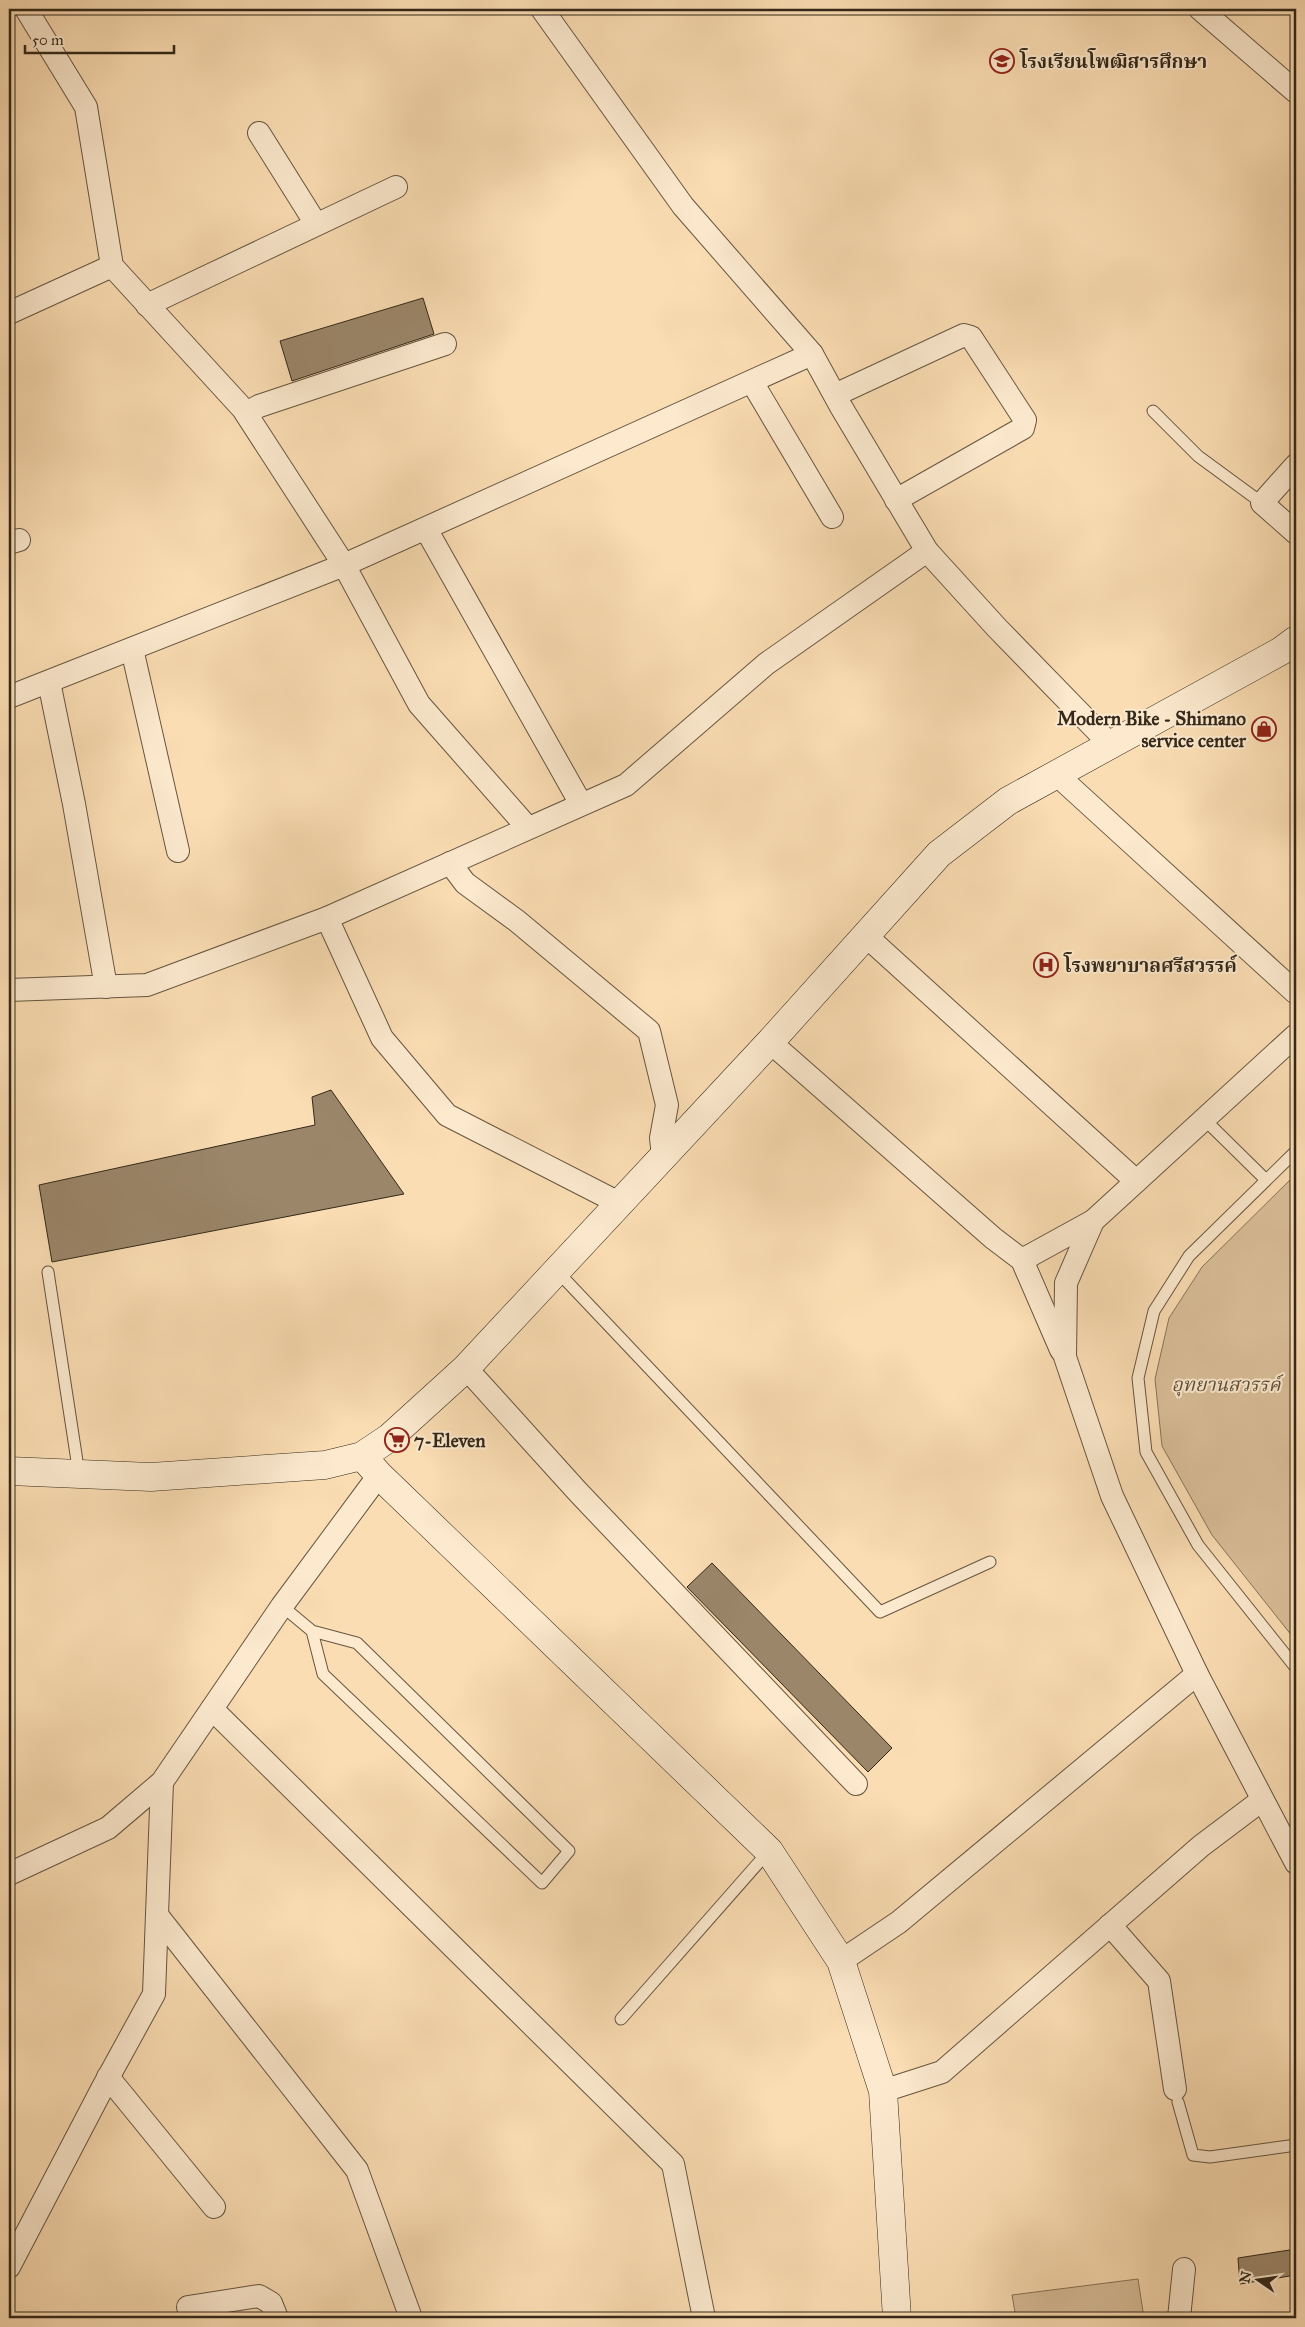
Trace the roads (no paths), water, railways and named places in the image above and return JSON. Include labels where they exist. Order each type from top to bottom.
[{"type":"street","points":[[26,9],[86,107],[112,266],[246,413],[344,565],[419,704],[528,828]]},
{"type":"street","points":[[542,9],[683,206],[812,354],[927,551],[997,628],[1110,744]]},
{"type":"street","points":[[1200,9],[1294,87]]},
{"type":"street","points":[[259,133],[316,224]]},
{"type":"street","points":[[147,305],[396,187]]},
{"type":"street","points":[[9,313],[112,266]]},
{"type":"street","points":[[835,396],[964,335],[971,337],[1025,420],[1023,428],[896,500]]},
{"type":"street","points":[[246,413],[259,406],[444,344]]},
{"type":"street","points":[[9,697],[344,565],[812,354]]},
{"type":"street","points":[[752,382],[832,517]]},
{"type":"street","points":[[1296,465],[1262,503],[1296,533]]},
{"type":"street","points":[[426,529],[581,804]]},
{"type":"street","points":[[9,990],[147,985],[327,918],[626,785],[766,664],[927,551]]},
{"type":"street","points":[[9,1874],[108,1828],[162,1782],[282,1606],[390,1438],[466,1368],[770,1042],[864,935],[939,854],[1008,801],[1296,640]]},
{"type":"street","points":[[132,649],[178,852]]},
{"type":"street","points":[[49,682],[74,804],[106,987]]},
{"type":"street","points":[[1056,774],[1296,993]]},
{"type":"street","points":[[450,863],[465,884],[517,920],[649,1031],[668,1108],[661,1138],[663,1156]]},
{"type":"street","points":[[327,918],[382,1038],[448,1115],[619,1203]]},
{"type":"street","points":[[864,935],[1136,1181]]},
{"type":"street","points":[[1022,1260],[1093,1221],[1296,1035]]},
{"type":"street","points":[[770,1042],[993,1238],[1022,1260],[1065,1357],[1112,1496],[1197,1674],[1296,1863]]},
{"type":"street","points":[[1065,1357],[1066,1283],[1093,1221]]},
{"type":"street","points":[[466,1368],[578,1492],[856,1784]]},
{"type":"street","points":[[9,1471],[151,1477],[325,1465],[371,1465],[769,1851],[841,1961],[883,2091],[897,2318]]},
{"type":"street","points":[[841,1961],[899,1922],[1197,1674]]},
{"type":"street","points":[[212,1709],[674,2164],[704,2318]]},
{"type":"street","points":[[10,2260],[154,1994],[162,1782]]},
{"type":"street","points":[[883,2091],[942,2072],[1200,1846],[1262,1800]]},
{"type":"street","points":[[157,1915],[357,2170],[411,2318]]},
{"type":"street","points":[[1110,1925],[1159,1982],[1177,2095]]},
{"type":"street","points":[[108,2077],[214,2207]]},
{"type":"street","points":[[1179,2318],[1184,2269]]},
{"type":"street","points":[[188,2307],[259,2296],[271,2303],[278,2318]]},
{"type":"lane","points":[[1153,411],[1198,456],[1262,503]]},
{"type":"lane","points":[[1204,1119],[1266,1180]]},
{"type":"lane","points":[[1296,1151],[1189,1256],[1154,1311],[1138,1378],[1146,1452],[1198,1545],[1296,1668]]},
{"type":"lane","points":[[557,1271],[880,1612],[990,1562]]},
{"type":"lane","points":[[48,1272],[79,1474]]},
{"type":"lane","points":[[282,1606],[312,1631],[357,1643],[569,1851],[542,1883],[323,1674],[312,1631]]},
{"type":"lane","points":[[621,2019],[769,1851]]},
{"type":"lane","points":[[1177,2095],[1192,2155],[1210,2157],[1296,2145]]},
{"type":"place","name":"โรงเรียนโพฒิสารศึกษา","points":[[1002,61]]},
{"type":"place","name":"Modern Bike - Shimano service center","points":[[1264,729]]},
{"type":"place","name":"โรงพยาบาลศรีสวรรค์","points":[[1046,965]]},
{"type":"place","name":"7-Eleven","points":[[397,1440]]},
{"type":"park label","name":"อุทยานสวรรค์","points":[[1226,1384]]}]
